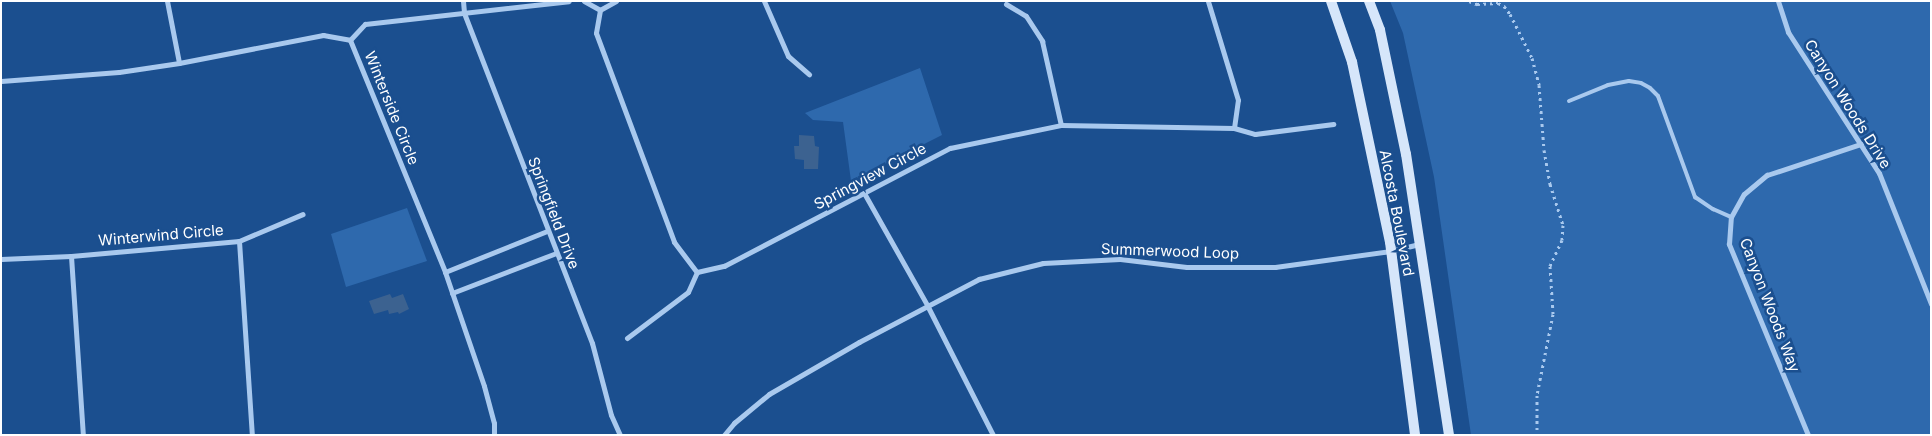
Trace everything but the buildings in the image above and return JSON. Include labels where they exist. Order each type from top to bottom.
[{"type":"main road","name":"Alcosta Boulevard","points":[[1331,1],[1352,62],[1391,251],[1415,435]]},
{"type":"main road","name":"Alcosta Boulevard","points":[[1369,1],[1382,40],[1406,154],[1449,435]]},
{"type":"street","points":[[168,1],[180,64]]},
{"type":"street","name":"Springfield Drive","points":[[463,1],[464,13],[592,343],[610,415],[620,435]]},
{"type":"street","points":[[350,40],[365,24],[569,1]]},
{"type":"street","points":[[584,1],[600,10]]},
{"type":"street","points":[[600,10],[616,1]]},
{"type":"street","points":[[764,1],[788,56],[809,74]]},
{"type":"street","points":[[1208,1],[1238,100],[1234,128]]},
{"type":"street","name":"Canyon Woods Drive","points":[[1778,1],[1788,32],[1879,173],[1931,304]]},
{"type":"street","points":[[1006,4],[1026,16],[1042,40],[1061,125]]},
{"type":"street","points":[[600,10],[596,33],[670,233],[674,242],[697,272],[688,292],[627,338]]},
{"type":"street","name":"Winterside Circle","points":[[1,81],[118,72],[180,64],[323,35],[350,40],[445,272],[484,386],[494,423],[494,435]]},
{"type":"street","name":"Springview Circle","points":[[697,272],[724,266],[950,148],[1061,125],[1234,128],[1255,134],[1333,124]]},
{"type":"street","name":"Canyon Woods Way","points":[[1808,435],[1729,244],[1731,216],[1744,194],[1767,175],[1862,144]]},
{"type":"street","points":[[864,193],[927,305],[993,435]]},
{"type":"street","points":[[239,241],[303,214]]},
{"type":"street","points":[[445,272],[547,230]]},
{"type":"street","name":"Winterwind Circle","points":[[1,259],[71,256],[239,241],[252,435]]},
{"type":"street","name":"Summerwood Loop","points":[[724,435],[734,422],[770,394],[927,305],[979,279],[1043,264],[1120,259],[1187,267],[1275,267],[1391,251],[1420,244]]},
{"type":"street","points":[[452,293],[556,253]]},
{"type":"street","points":[[71,256],[83,435]]},
{"type":"lane","points":[[1569,102],[1608,85],[1629,81],[1640,83],[1650,88],[1658,96],[1695,197],[1713,209],[1731,216]]},
{"type":"path","points":[[1468,1],[1477,4],[1498,3],[1504,6],[1532,58],[1540,85],[1544,150],[1550,184],[1562,225],[1562,240],[1550,266],[1554,314],[1538,395],[1537,435]]},
{"type":"shaded area","points":[[1390,1],[1931,1],[1931,435],[1471,435],[1434,177],[1403,33]]},
{"type":"shaded area","points":[[920,68],[942,135],[851,181],[843,122],[813,120],[805,113]]},
{"type":"shaded area","points":[[799,135],[814,136],[815,146],[819,147],[818,169],[804,169],[804,160],[795,159],[794,146],[799,146]]},
{"type":"shaded area","points":[[407,208],[427,261],[346,287],[331,234]]},
{"type":"shaded area","points":[[390,294],[392,298],[403,294],[409,309],[399,314],[398,312],[389,314],[388,310],[374,314],[369,301]]}]
